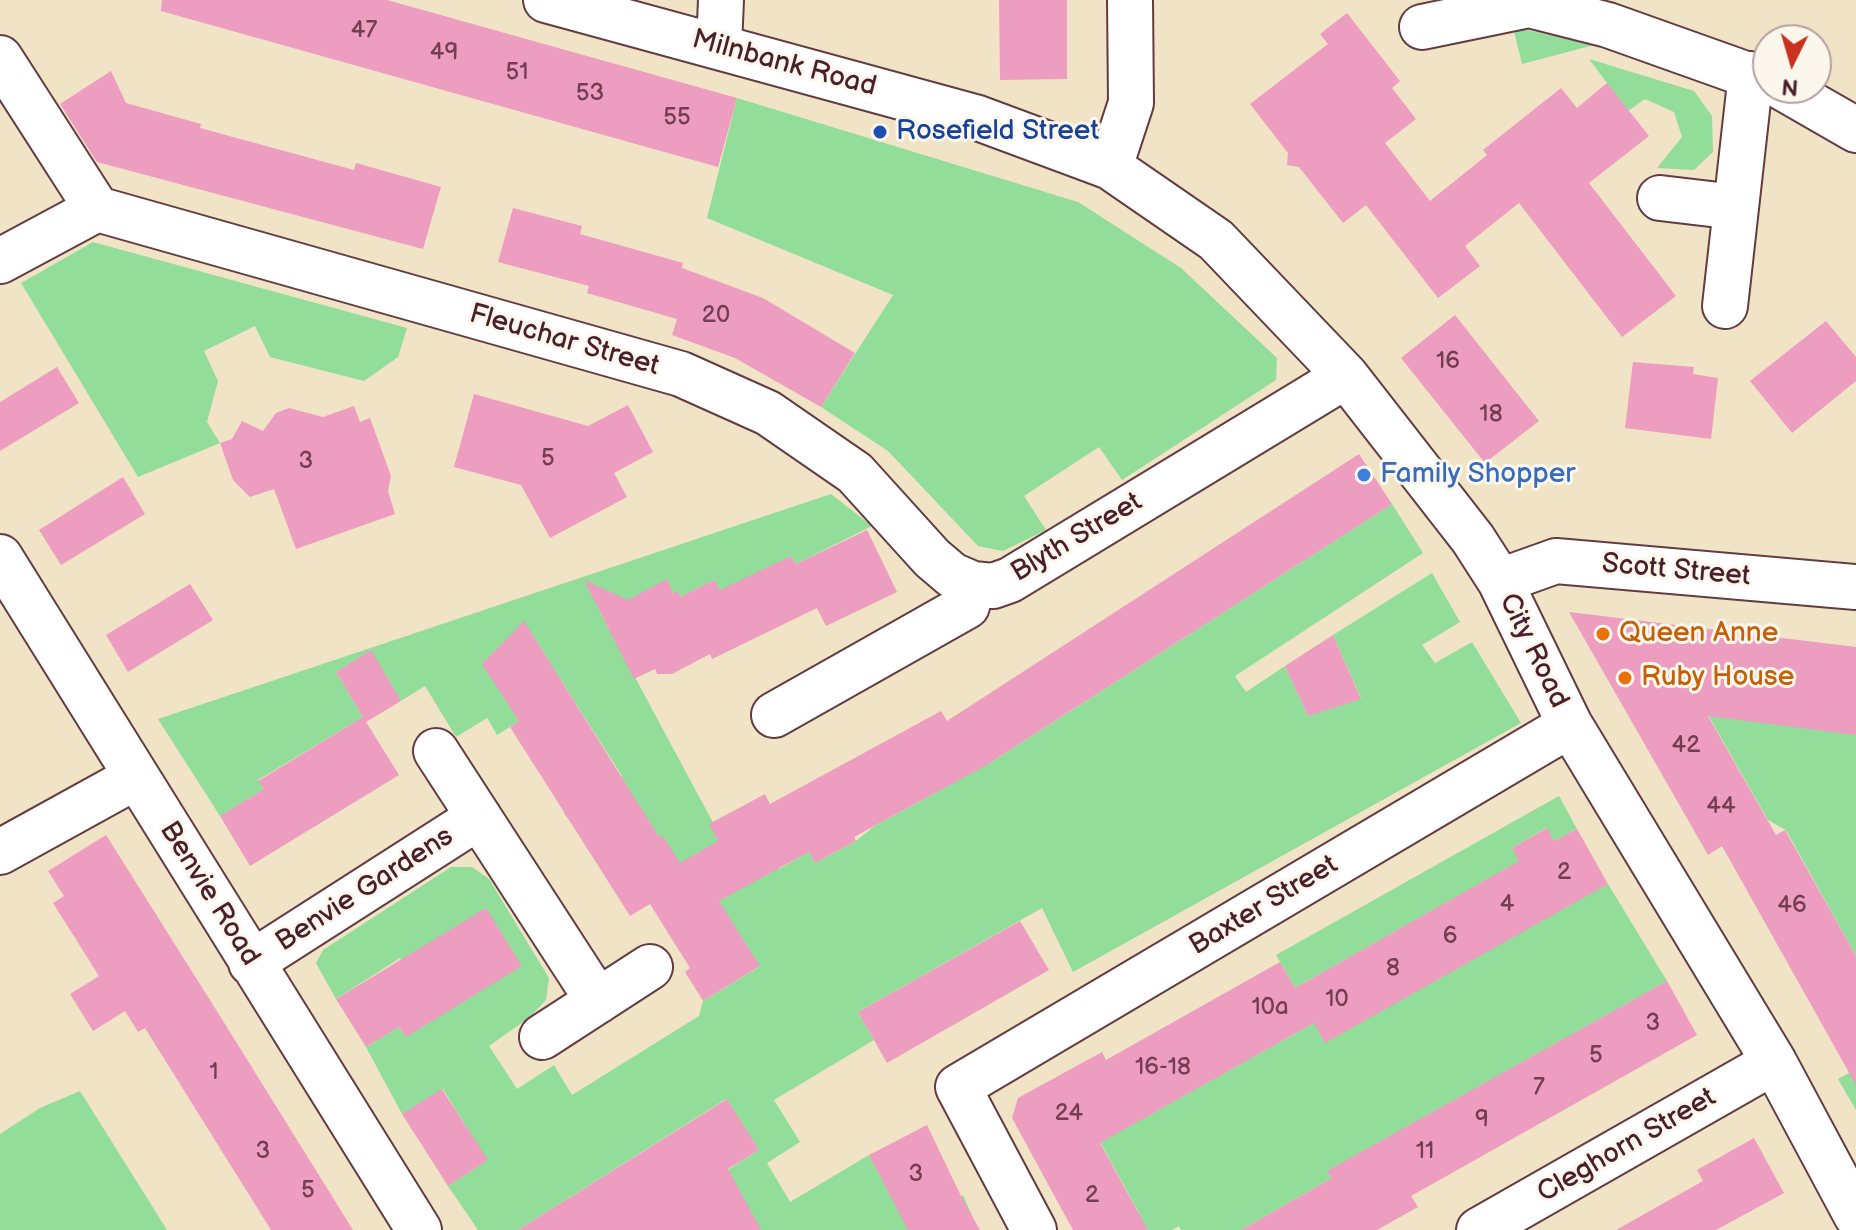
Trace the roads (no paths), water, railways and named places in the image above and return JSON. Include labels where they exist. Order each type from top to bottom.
[{"type":"street","name":"Milnbank Road","points":[[546,0],[978,118],[1110,167]]},
{"type":"street","points":[[719,46],[721,0]]},
{"type":"street","points":[[1110,167],[1131,103],[1130,0]]},
{"type":"street","points":[[1422,27],[1529,5],[1608,25],[1752,76]]},
{"type":"street","points":[[0,58],[97,209],[0,261]]},
{"type":"street","points":[[1725,306],[1736,207],[1761,104]]},
{"type":"street","points":[[1809,104],[1856,130]]},
{"type":"street","name":"City Road","points":[[1110,167],[1216,240],[1346,376],[1473,539],[1500,581],[1570,725],[1774,1062],[1856,1215]]},
{"type":"street","points":[[1660,198],[1736,207]]},
{"type":"street","name":"Fleuchar Street","points":[[97,209],[681,374],[768,413],[855,473],[932,558],[952,575],[973,584]]},
{"type":"street","name":"Blyth Street","points":[[774,715],[967,606],[973,584],[993,586],[1010,580],[1346,376]]},
{"type":"street","name":"Benvie Road","points":[[0,557],[419,1230]]},
{"type":"street","name":"Scott Street","points":[[1500,581],[1556,561],[1856,587]]},
{"type":"street","name":"Baxter Street","points":[[1034,1230],[958,1087],[1570,725]]},
{"type":"street","name":"Benvie Gardens","points":[[436,751],[598,1001]]},
{"type":"street","points":[[0,852],[136,777]]},
{"type":"street","name":"Benvie Gardens","points":[[251,963],[479,817]]},
{"type":"street","points":[[542,1037],[650,967]]},
{"type":"street","name":"Cleghorn Street","points":[[1479,1230],[1774,1062]]},
{"type":"place","name":"Rosefield Street","points":[[880,132]]},
{"type":"place","name":"Family Shopper","points":[[1364,475]]},
{"type":"place","name":"Queen Anne","points":[[1603,634]]},
{"type":"place","name":"Ruby House","points":[[1625,678]]}]
